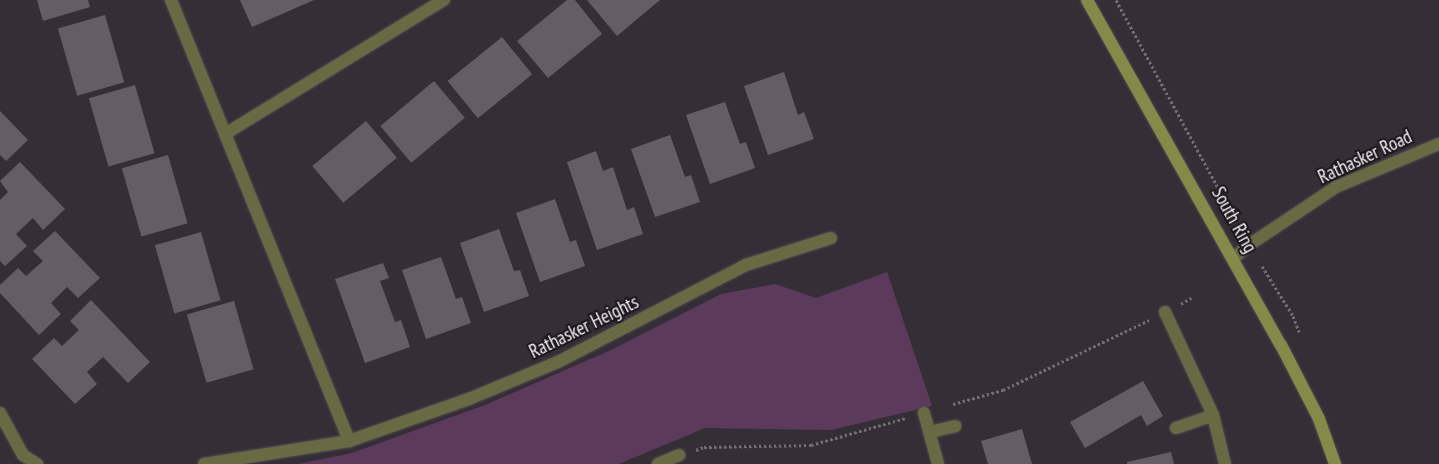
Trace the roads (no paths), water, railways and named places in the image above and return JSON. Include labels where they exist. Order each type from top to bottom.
[{"type":"main road","name":"South Ring","points":[[1087,0],[1234,258],[1319,419],[1335,464]]},
{"type":"street","points":[[171,0],[349,441]]},
{"type":"street","points":[[225,134],[444,0]]},
{"type":"street","name":"Rathasker Road","points":[[1234,258],[1249,245],[1336,187],[1439,144]]},
{"type":"street","name":"Rathasker Heights","points":[[204,464],[349,441],[469,399],[558,362],[746,265],[831,238]]},
{"type":"street","points":[[1164,312],[1213,415],[1225,464]]},
{"type":"street","points":[[0,413],[23,455],[37,464]]},
{"type":"street","points":[[924,413],[938,464]]},
{"type":"street","points":[[1176,428],[1213,415]]},
{"type":"street","points":[[930,432],[955,426]]},
{"type":"street","points":[[658,464],[679,454]]}]
